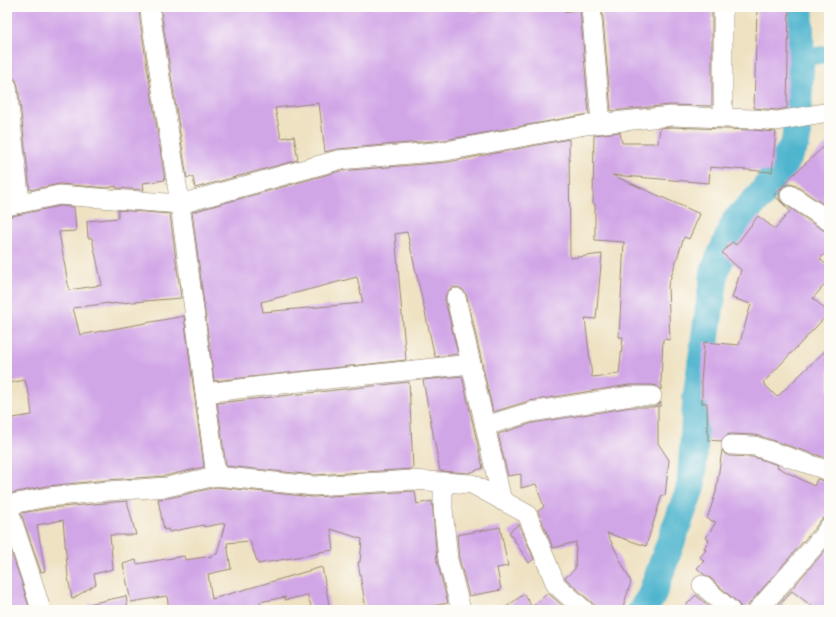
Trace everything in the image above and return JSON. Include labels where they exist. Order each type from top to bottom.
[{"type":"street","points":[[150,7],[180,204],[216,476]]},
{"type":"street","points":[[590,7],[602,123]]},
{"type":"street","points":[[723,7],[723,118]]},
{"type":"street","points":[[7,87],[14,204],[59,195],[180,204],[338,160],[446,151],[586,125],[671,116],[778,121],[829,112]]},
{"type":"street","points":[[790,195],[829,221]]},
{"type":"street","points":[[456,298],[502,501]]},
{"type":"street","points":[[205,393],[471,364]]},
{"type":"street","points":[[485,426],[531,412],[631,396],[652,396]]},
{"type":"street","points":[[731,445],[754,446],[829,470]]},
{"type":"street","points":[[41,610],[7,505],[48,497],[167,487],[216,476],[314,486],[412,480],[472,484],[527,514],[556,585],[584,610]]},
{"type":"street","points":[[443,482],[443,508],[448,560],[461,610]]},
{"type":"street","points":[[758,610],[824,535],[829,527]]},
{"type":"street","points":[[702,585],[730,610]]},
{"type":"building","points":[[7,7],[139,7],[165,180],[143,183],[144,190],[116,188],[116,186],[107,188],[60,184],[30,190],[18,86],[16,80],[7,76],[7,73],[9,73],[7,57]]},
{"type":"building","points":[[161,7],[471,7],[471,11],[498,11],[509,7],[565,7],[565,12],[580,9],[589,114],[445,140],[337,149],[325,152],[319,103],[275,108],[281,138],[294,136],[298,160],[195,188],[193,177],[187,178]]},
{"type":"building","points":[[602,7],[712,7],[712,106],[670,105],[611,111]]},
{"type":"building","points":[[757,7],[789,7],[787,108],[777,110],[754,108]]},
{"type":"building","points":[[671,127],[776,132],[772,172],[710,167],[709,183],[612,175],[700,214],[689,239],[684,237],[668,286],[670,340],[663,339],[661,390],[657,386],[652,385],[629,385],[529,401],[493,412],[467,296],[460,288],[454,287],[449,290],[446,294],[445,300],[458,354],[435,357],[407,232],[395,234],[406,360],[214,381],[192,212],[340,171],[448,162],[569,139],[570,258],[602,254],[596,319],[585,318],[592,377],[619,374],[623,337],[619,337],[624,242],[595,240],[595,204],[593,204],[594,135],[620,132],[622,143],[658,143],[660,128]],"holes":[[[357,277],[363,303],[263,312],[261,302]]]},
{"type":"building","points":[[829,142],[829,208],[791,184],[786,185],[781,189],[779,195],[780,200],[784,204],[823,230],[829,232],[829,249],[820,259],[829,267],[829,280],[813,298],[829,313],[763,383],[777,397],[829,347],[829,459],[756,435],[731,434],[726,435],[721,441],[708,440],[707,403],[702,403],[701,383],[704,342],[739,345],[751,304],[732,298],[741,270],[722,253],[732,242],[736,245],[758,216],[775,229],[790,211],[774,195],[794,174]]},
{"type":"building","points":[[60,206],[74,207],[76,231],[59,232],[69,290],[102,285],[92,238],[88,238],[87,221],[118,218],[118,210],[170,214],[181,298],[109,303],[73,308],[80,335],[184,316],[204,467],[165,476],[47,486],[7,494],[7,419],[32,415],[30,398],[25,380],[10,383],[7,382],[7,217]]},
{"type":"building","points":[[462,376],[483,468],[469,473],[440,471],[423,380]]},
{"type":"building","points":[[409,382],[413,469],[314,475],[226,466],[217,403]]},
{"type":"building","points":[[661,402],[661,406],[658,406],[658,443],[669,460],[665,496],[662,495],[646,546],[607,533],[631,582],[622,610],[600,610],[565,578],[575,569],[576,542],[553,548],[538,511],[544,507],[536,484],[521,488],[521,474],[508,476],[498,434],[533,423],[632,407],[652,407],[657,406]]},
{"type":"building","points":[[722,450],[725,454],[730,456],[753,457],[778,465],[777,467],[814,486],[817,479],[829,482],[829,516],[820,521],[750,603],[747,610],[741,610],[737,602],[697,568],[704,561],[700,557],[706,550],[704,548],[709,540],[706,538],[716,522],[707,519],[716,492]]},
{"type":"building","points":[[217,487],[313,497],[415,491],[417,504],[432,501],[437,561],[448,603],[410,610],[366,610],[358,562],[360,562],[362,539],[331,529],[334,550],[258,564],[250,541],[227,543],[231,569],[208,574],[212,599],[322,567],[330,610],[312,610],[308,595],[285,600],[285,597],[260,602],[261,610],[169,610],[167,596],[131,602],[123,564],[136,560],[137,564],[184,556],[185,560],[217,554],[225,523],[204,527],[204,525],[169,532],[168,529],[164,530],[158,499],[169,498]]},
{"type":"building","points":[[127,501],[136,535],[110,535],[113,569],[94,574],[96,584],[72,599],[68,577],[63,520],[37,525],[45,571],[41,572],[21,513],[50,508]]},
{"type":"building","points":[[519,524],[534,559],[529,563],[509,532]]},
{"type":"building","points":[[500,527],[508,566],[497,568],[501,590],[469,596],[459,558],[457,535]]},
{"type":"building","points":[[7,540],[21,580],[30,610],[7,610]]},
{"type":"building","points":[[829,546],[829,610],[823,610],[817,605],[814,608],[792,591],[776,610],[773,610]]},
{"type":"building","points":[[548,593],[567,610],[502,610],[524,594],[532,607]]},
{"type":"building","points":[[696,595],[713,610],[681,610]]},
{"type":"building","points":[[126,596],[128,610],[89,610],[88,604]]},
{"type":"waterway","points":[[642,610],[651,597],[691,486],[697,397],[715,270],[736,221],[761,195],[782,166],[796,141],[800,58],[799,7]]},
{"type":"waterway","points":[[800,58],[829,54]]}]
